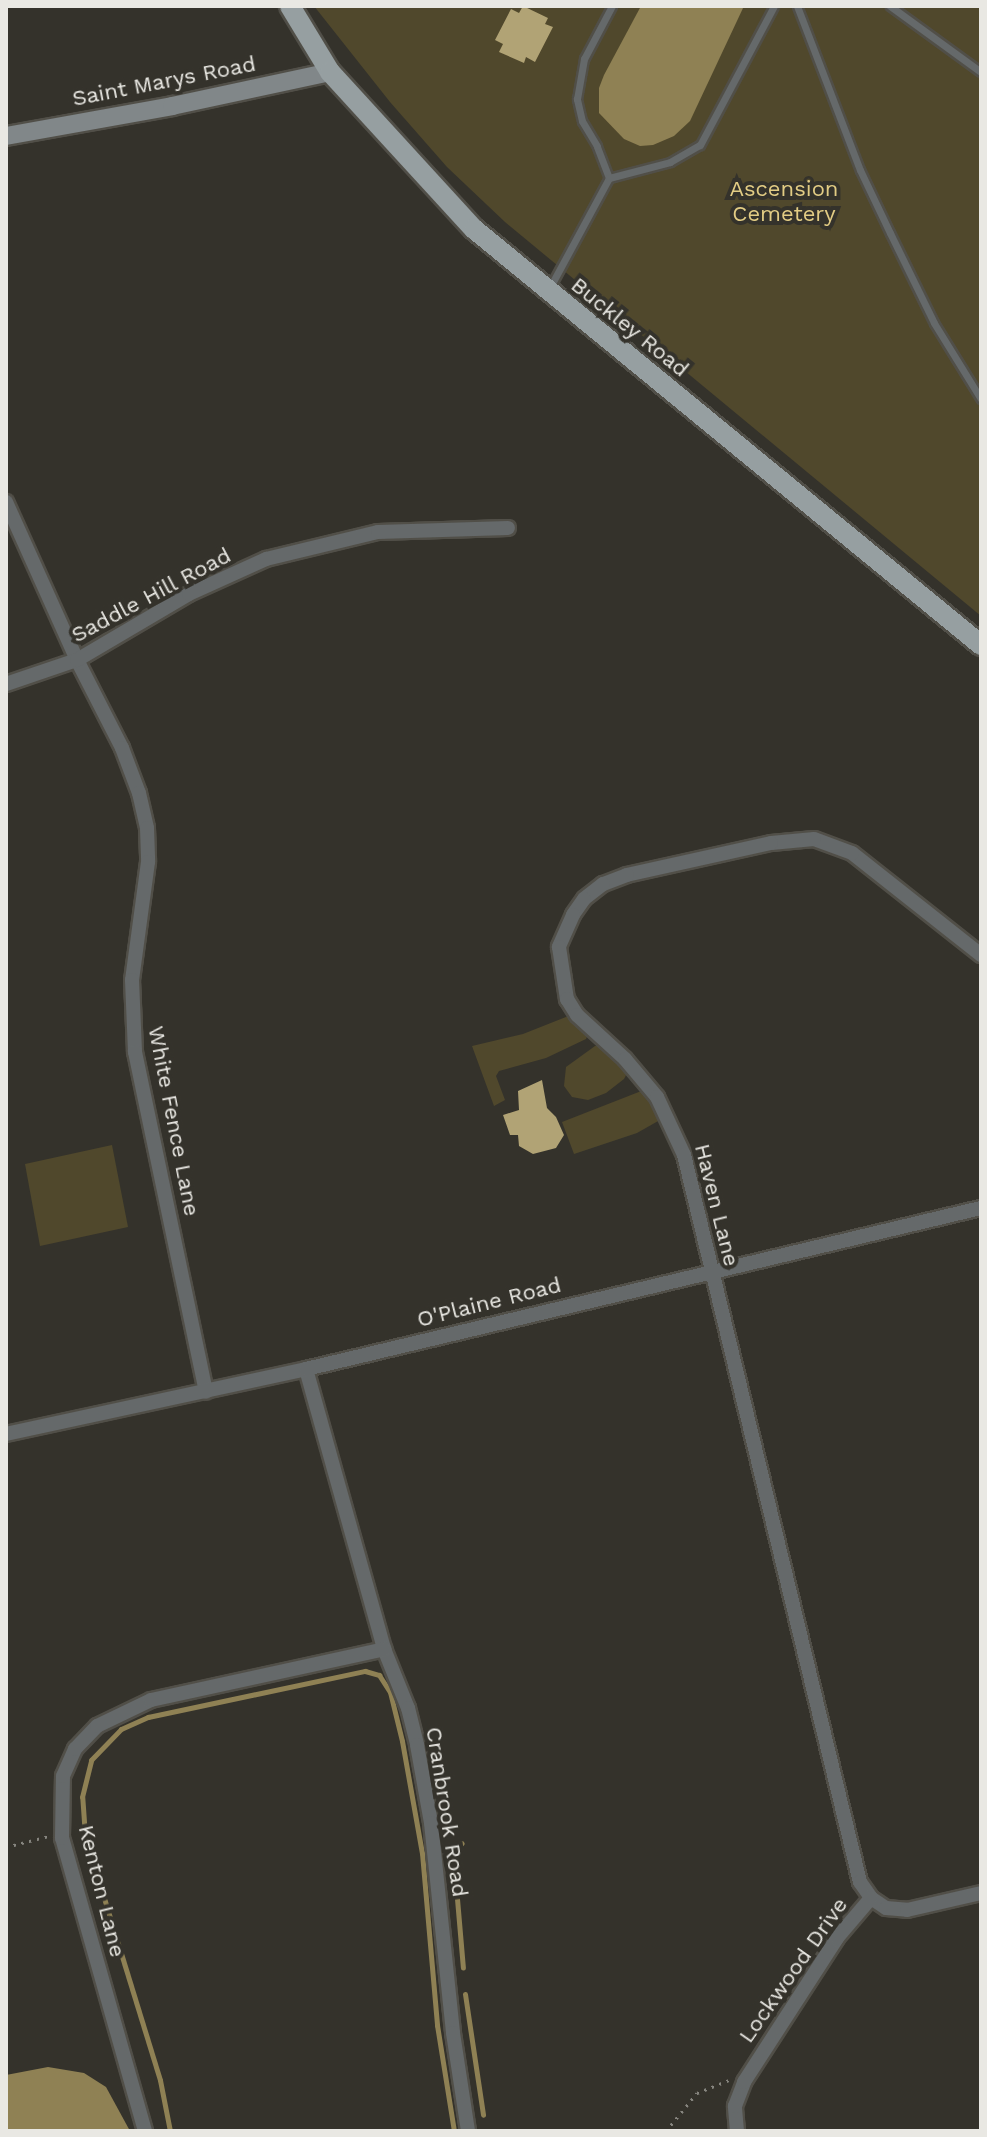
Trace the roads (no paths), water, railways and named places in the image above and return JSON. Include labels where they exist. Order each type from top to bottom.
[{"type":"main road","name":"Buckley Road","points":[[290,6],[330,72],[474,229],[981,645]]},
{"type":"main road","name":"Saint Marys Road","points":[[6,136],[172,106],[330,72]]},
{"type":"street","name":"White Fence Lane","points":[[6,502],[77,660],[122,748],[139,793],[147,828],[148,862],[132,980],[135,1052],[206,1392]]},
{"type":"street","name":"Saddle Hill Road","points":[[6,684],[77,660],[189,594],[266,559],[378,532],[508,528]]},
{"type":"street","name":"Haven Lane","points":[[871,1898],[860,1882],[852,1859],[684,1155],[662,1107],[625,1059],[583,1022],[567,999],[559,947],[568,924],[584,899],[603,884],[627,875],[771,843],[814,839],[852,853],[981,955]]},
{"type":"street","name":"O'Plaine Road","points":[[6,1434],[306,1369],[981,1208]]},
{"type":"street","name":"Cranbrook Road","points":[[306,1369],[384,1649],[408,1708],[431,1823],[453,2033],[468,2131]]},
{"type":"street","name":"Kenton Lane","points":[[145,2131],[71,1876],[62,1834],[63,1776],[75,1749],[97,1726],[151,1700],[384,1649]]},
{"type":"street","name":"Lockwood Drive","points":[[737,2131],[735,2106],[744,2082],[837,1938],[871,1898],[886,1908],[907,1910],[981,1893]]},
{"type":"lane","points":[[609,178],[597,146],[582,121],[577,99],[584,59],[612,6]]},
{"type":"lane","points":[[548,291],[609,178],[670,162],[700,145],[774,6]]},
{"type":"lane","points":[[797,6],[860,170],[934,323],[981,399]]},
{"type":"lane","points":[[890,6],[981,72]]},
{"type":"waterway","points":[[170,2131],[160,2080],[85,1836],[82,1797],[91,1760],[121,1729],[148,1717],[365,1671],[379,1675],[390,1692],[402,1741],[422,1853],[437,2025],[454,2131]]},
{"type":"waterway","points":[[457,1847],[462,1843]]},
{"type":"waterway","points":[[453,1852],[463,1968]]},
{"type":"waterway","points":[[465,1994],[483,2115]]},
{"type":"park label","name":"Ascension Cemetery","points":[[784,200]]}]
